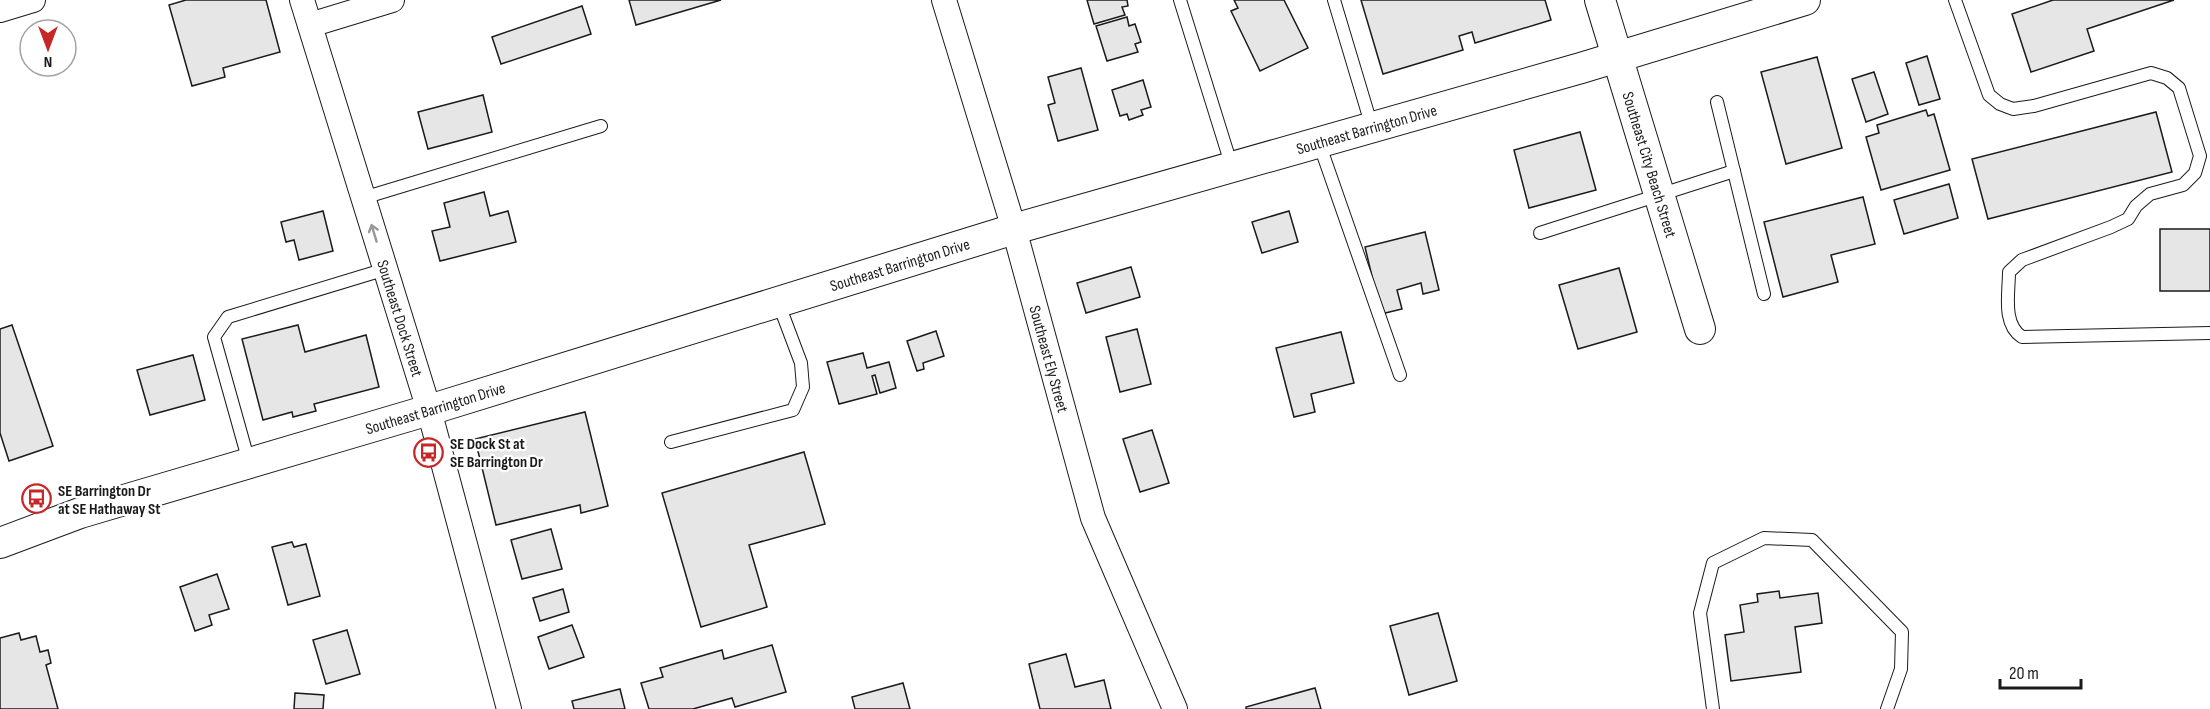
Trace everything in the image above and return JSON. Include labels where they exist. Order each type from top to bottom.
[{"type":"street","points":[[0,10],[33,0]]},
{"type":"street","name":"Southeast Dock Street","points":[[302,0],[429,410],[509,709]]},
{"type":"street","points":[[310,25],[392,0]]},
{"type":"street","name":"Southeast Ely Street","points":[[944,0],[1014,229],[1093,518],[1175,709]]},
{"type":"street","name":"Southeast City Beach Street","points":[[1600,0],[1700,329]]},
{"type":"street","name":"Southeast Barrington Drive","points":[[0,543],[81,513],[429,410],[1014,229],[1617,57],[1804,0]]},
{"type":"lane","points":[[1180,0],[1232,167]]},
{"type":"lane","points":[[1334,0],[1372,127]]},
{"type":"lane","points":[[1955,0],[1989,95],[2000,104],[2013,109],[2034,106],[2151,74],[2167,78],[2179,88],[2200,156],[2195,172],[2183,185],[2150,194],[2136,206],[2128,219],[2022,260],[2009,272],[2009,322],[2014,332],[2022,337],[2210,333]]},
{"type":"lane","points":[[1717,102],[1764,294]]},
{"type":"lane","points":[[363,198],[601,126]]},
{"type":"lane","points":[[1318,142],[1400,375]]},
{"type":"lane","points":[[1540,233],[1734,171]]},
{"type":"lane","points":[[249,463],[214,337],[228,317],[386,269]]},
{"type":"lane","points":[[671,442],[794,410],[803,387],[801,363],[778,302]]},
{"type":"lane","points":[[1713,709],[1700,613],[1713,563],[1764,538],[1812,540],[1902,632],[1901,669],[1887,709]]},
{"type":"building","points":[[186,0],[266,0],[280,52],[223,68],[225,77],[192,86],[169,5]]},
{"type":"building","points":[[629,0],[721,0],[636,25]]},
{"type":"building","points":[[1087,0],[1127,0],[1128,6],[1122,7],[1125,15],[1094,24]]},
{"type":"building","points":[[1234,0],[1284,0],[1308,48],[1260,71],[1231,11],[1238,8]]},
{"type":"building","points":[[1361,0],[1545,0],[1551,20],[1475,43],[1472,32],[1459,36],[1463,50],[1383,74]]},
{"type":"building","points":[[2053,0],[2174,0],[2087,29],[2094,51],[2031,72],[2012,14]]},
{"type":"building","points":[[582,6],[591,34],[501,64],[492,37]]},
{"type":"building","points":[[1127,17],[1129,26],[1135,24],[1141,42],[1135,44],[1138,52],[1107,61],[1096,26]]},
{"type":"building","points":[[1927,56],[1940,99],[1919,105],[1906,63]]},
{"type":"building","points":[[1817,57],[1842,148],[1786,164],[1761,72]]},
{"type":"building","points":[[1081,68],[1098,130],[1058,141],[1048,105],[1055,103],[1048,77]]},
{"type":"building","points":[[1874,72],[1888,114],[1866,122],[1852,79]]},
{"type":"building","points":[[1143,80],[1151,107],[1141,110],[1143,115],[1129,120],[1127,114],[1120,116],[1112,90]]},
{"type":"building","points":[[483,95],[492,132],[428,149],[418,112]]},
{"type":"building","points":[[1926,110],[1928,116],[1934,114],[1950,170],[1881,190],[1866,137],[1879,133],[1877,125]]},
{"type":"building","points":[[2156,112],[2172,172],[1988,219],[1972,159]]},
{"type":"building","points":[[1580,132],[1596,190],[1529,208],[1514,150]]},
{"type":"building","points":[[1949,184],[1958,218],[1904,234],[1894,200]]},
{"type":"building","points":[[484,192],[490,216],[508,211],[516,242],[440,261],[432,231],[450,227],[444,203]]},
{"type":"building","points":[[1863,197],[1875,244],[1831,255],[1838,282],[1783,297],[1764,222]]},
{"type":"building","points":[[323,211],[333,251],[299,260],[294,240],[286,242],[281,222]]},
{"type":"building","points":[[1289,211],[1298,242],[1262,253],[1252,222]]},
{"type":"building","points":[[2160,229],[2210,229],[2210,291],[2160,291]]},
{"type":"building","points":[[1425,232],[1439,290],[1423,294],[1421,283],[1397,290],[1402,309],[1381,314],[1365,247]]},
{"type":"building","points":[[1131,267],[1140,297],[1086,313],[1077,283]]},
{"type":"building","points":[[1619,268],[1637,332],[1578,349],[1559,285]]},
{"type":"building","points":[[12,325],[53,446],[9,461],[0,433],[0,329]]},
{"type":"building","points":[[298,325],[305,352],[366,335],[379,387],[314,404],[316,411],[293,417],[292,412],[263,420],[242,339]]},
{"type":"building","points":[[1137,329],[1151,384],[1120,392],[1106,337]]},
{"type":"building","points":[[936,331],[944,356],[923,363],[924,369],[917,371],[907,341]]},
{"type":"building","points":[[1341,332],[1354,383],[1311,394],[1315,412],[1294,417],[1276,348]]},
{"type":"building","points":[[863,353],[867,368],[889,362],[896,388],[880,393],[875,375],[872,376],[877,394],[839,404],[827,362]]},
{"type":"building","points":[[193,355],[205,400],[150,415],[137,370]]},
{"type":"building","points":[[585,412],[608,506],[581,513],[580,505],[496,525],[475,439]]},
{"type":"building","points":[[1152,430],[1169,483],[1140,492],[1123,439]]},
{"type":"building","points":[[804,452],[825,524],[749,545],[767,607],[701,627],[662,493]]},
{"type":"building","points":[[551,529],[562,569],[522,579],[511,540]]},
{"type":"building","points":[[292,542],[294,547],[306,544],[320,596],[288,605],[272,547]]},
{"type":"building","points":[[217,574],[229,609],[209,615],[212,625],[195,631],[180,587]]},
{"type":"building","points":[[563,589],[569,612],[540,621],[533,598]]},
{"type":"building","points":[[1779,591],[1780,598],[1818,593],[1822,623],[1795,627],[1801,672],[1731,681],[1725,635],[1744,632],[1740,605],[1758,602],[1757,594]]},
{"type":"building","points":[[1438,613],[1457,681],[1409,695],[1390,626]]},
{"type":"building","points":[[572,625],[584,657],[549,669],[538,637]]},
{"type":"building","points":[[347,630],[360,674],[326,684],[313,640]]},
{"type":"building","points":[[19,633],[21,640],[36,636],[40,652],[48,650],[51,663],[46,665],[58,709],[0,709],[0,638]]},
{"type":"building","points":[[772,645],[786,692],[735,707],[732,698],[693,709],[649,709],[641,683],[663,677],[660,668],[722,650],[724,659]]},
{"type":"building","points":[[1066,654],[1075,687],[1104,680],[1111,709],[1040,709],[1029,664]]},
{"type":"building","points":[[903,683],[910,709],[855,709],[852,697]]},
{"type":"building","points":[[1315,688],[1321,709],[1246,709],[1246,707]]},
{"type":"building","points":[[620,689],[625,709],[574,709],[572,701]]},
{"type":"building","points":[[295,693],[324,695],[323,709],[294,709]]},
{"type":"place","name":"SE Dock St at SE Barrington Dr","points":[[429,452]]},
{"type":"place","name":"SE Barrington Dr at SE Hathaway St","points":[[37,499]]}]
